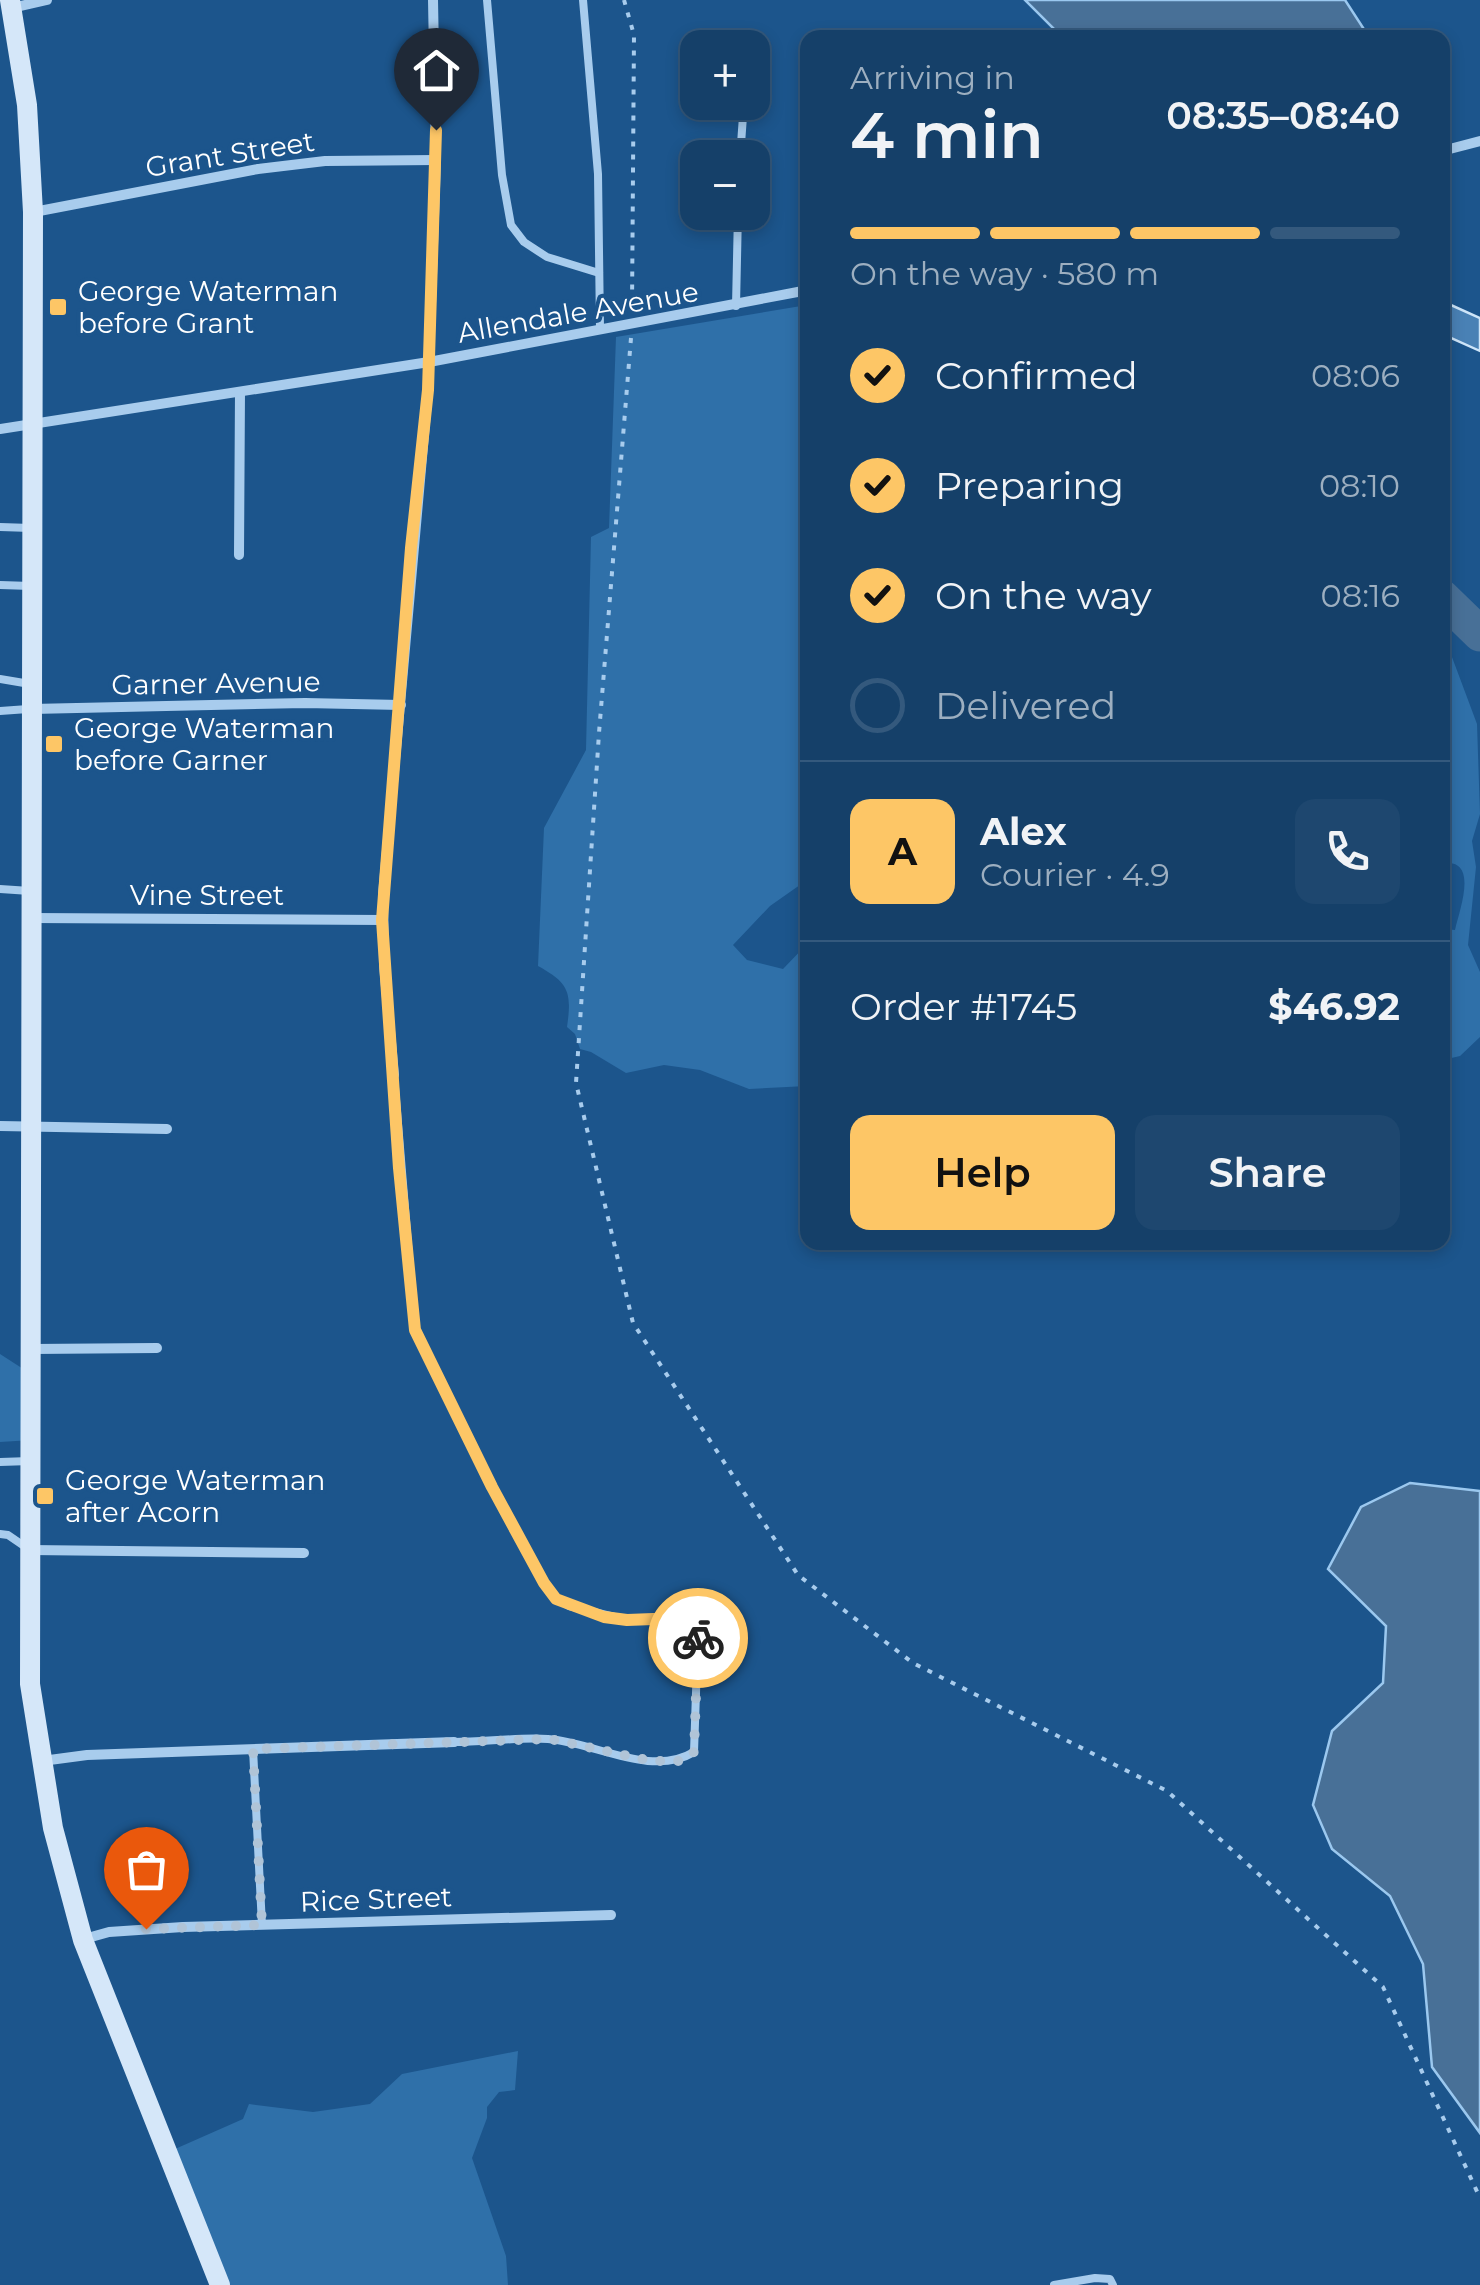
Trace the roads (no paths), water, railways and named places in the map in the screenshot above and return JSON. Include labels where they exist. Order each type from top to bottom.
[{"type":"main road","points":[[11,4],[27,105],[33,212],[30,1684],[56,1841],[83,1940],[220,2285]]},
{"type":"street","points":[[11,4],[48,0]]},
{"type":"street","points":[[394,1075],[382,920],[429,362],[436,160],[433,0]]},
{"type":"street","points":[[1450,149],[1480,141]]},
{"type":"street","name":"Grant Street","points":[[33,212],[325,160],[436,160]]},
{"type":"street","name":"Allendale Avenue","points":[[0,429],[429,362],[800,292]]},
{"type":"street","points":[[239,555],[240,392]]},
{"type":"street","name":"Garner Avenue","points":[[32,709],[305,703],[401,705]]},
{"type":"street","name":"Vine Street","points":[[31,918],[382,920]]},
{"type":"street","points":[[0,1126],[167,1129]]},
{"type":"street","points":[[32,1349],[157,1348]]},
{"type":"street","points":[[30,1550],[304,1553]]},
{"type":"street","points":[[41,1761],[87,1755],[454,1742]]},
{"type":"street","name":"Rice Street","points":[[83,1940],[109,1932],[611,1914]]},
{"type":"lane","points":[[487,0],[510,225],[524,242],[547,256],[599,274]]},
{"type":"lane","points":[[583,0],[598,174],[600,328]]},
{"type":"lane","points":[[736,306],[738,230]]},
{"type":"lane","points":[[0,528],[31,528]]},
{"type":"lane","points":[[0,585],[30,586]]},
{"type":"lane","points":[[0,679],[32,684]]},
{"type":"lane","points":[[0,711],[32,709]]},
{"type":"lane","points":[[0,889],[31,891]]},
{"type":"lane","points":[[394,1075],[415,1330],[528,1555],[556,1599],[570,1606],[627,1620],[680,1618],[698,1634],[697,1734],[694,1752],[680,1761],[652,1761],[550,1739],[454,1742]]},
{"type":"lane","points":[[0,1462],[32,1461]]},
{"type":"lane","points":[[0,1534],[30,1550]]},
{"type":"lane","points":[[253,1749],[262,1925]]},
{"type":"lane","points":[[1054,2285],[1095,2278],[1110,2280],[1113,2285]]},
{"type":"waterway","points":[[1450,605],[1480,634]]},
{"type":"place","name":"George Waterman before Grant","points":[[58,307]]},
{"type":"place","name":"George Waterman before Garner","points":[[54,744]]},
{"type":"place","name":"George Waterman after Acorn","points":[[45,1496]]}]
